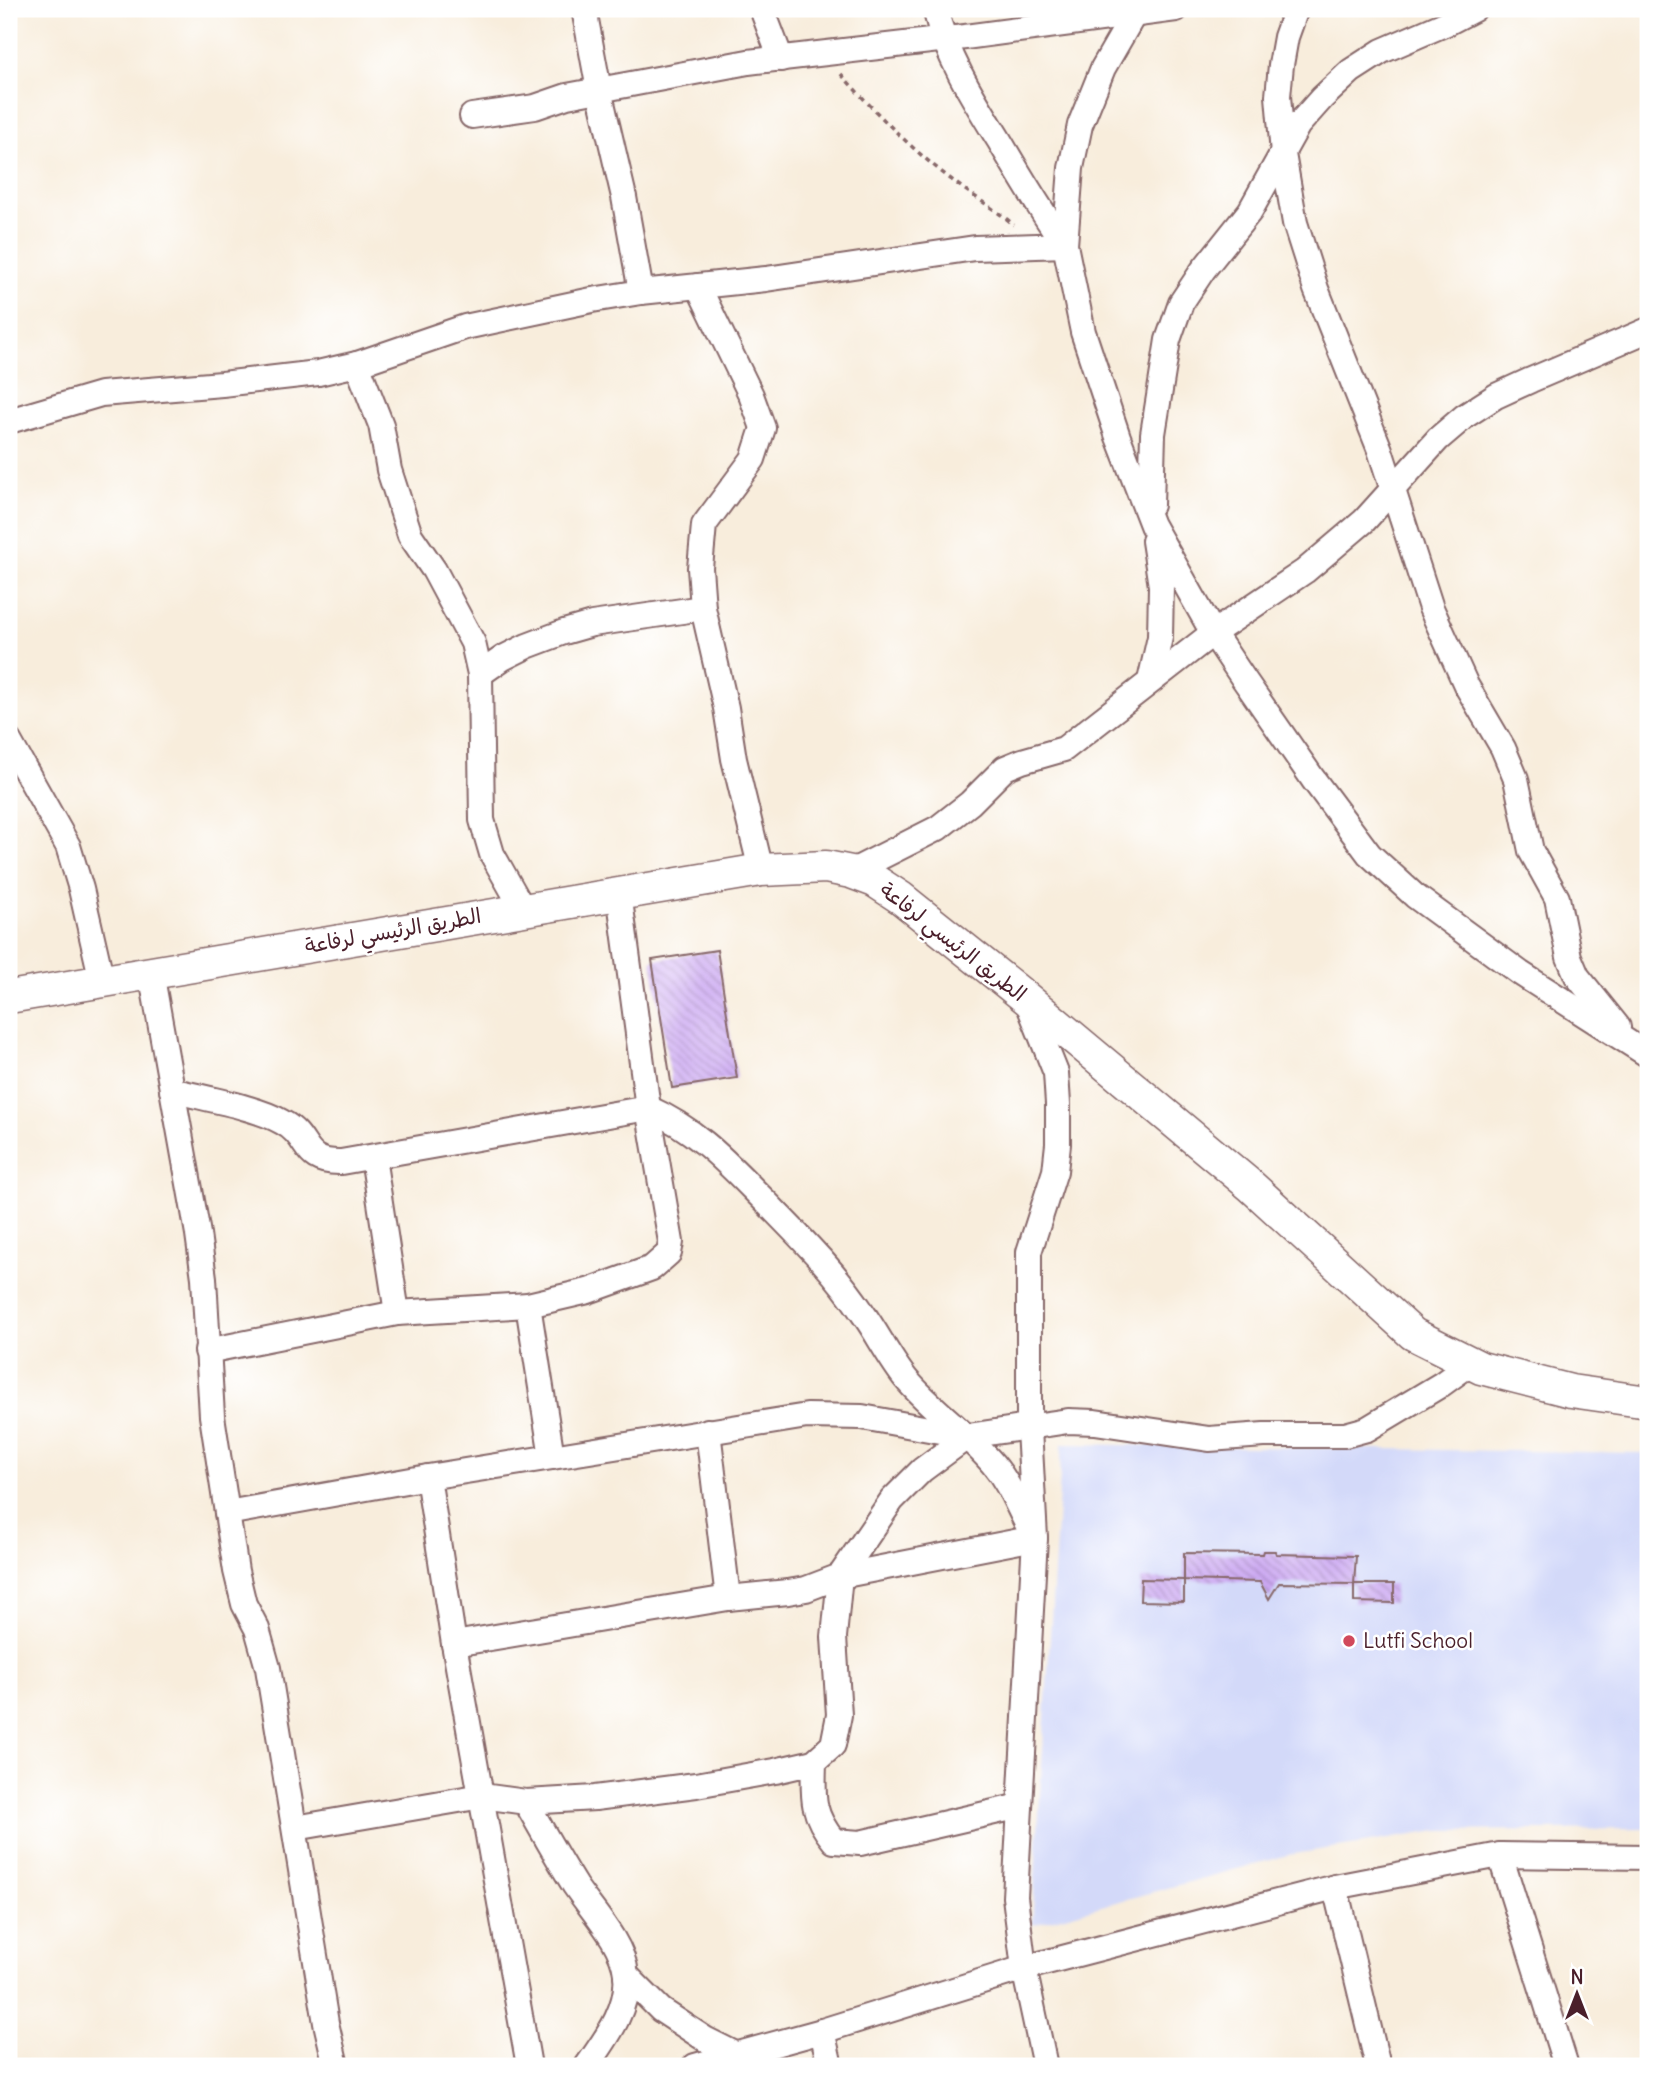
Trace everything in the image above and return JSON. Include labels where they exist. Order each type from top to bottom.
[{"type":"street","points":[[584,9],[641,292]]},
{"type":"street","points":[[762,9],[781,59]]},
{"type":"street","points":[[935,9],[943,40],[967,87],[1034,200],[1065,245]]},
{"type":"street","points":[[472,116],[535,107],[567,96],[748,62],[943,40],[1136,11],[1176,9]]},
{"type":"street","points":[[1296,9],[1286,37],[1278,96],[1283,154],[1295,223],[1316,289],[1393,489],[1431,608],[1466,685],[1503,748],[1516,779],[1531,851],[1558,898],[1569,957],[1577,976],[1640,1049]]},
{"type":"street","points":[[1150,681],[1160,637],[1161,586],[1152,526],[1153,434],[1168,340],[1181,303],[1203,270],[1250,211],[1298,125],[1351,71],[1382,51],[1474,9]]},
{"type":"street","points":[[1136,11],[1104,68],[1080,125],[1071,168],[1065,245],[1083,332],[1118,437],[1152,526],[1213,633],[1313,779],[1369,855],[1448,922],[1520,974],[1640,1049]]},
{"type":"street","points":[[9,421],[101,394],[318,373],[357,364],[465,327],[592,300],[766,279],[975,248],[1065,245]]},
{"type":"street","points":[[698,286],[751,395],[763,428],[753,459],[704,526],[700,568],[703,608],[726,708],[734,759],[761,870]]},
{"type":"street","points":[[851,872],[938,828],[970,803],[1005,768],[1065,749],[1213,633],[1305,571],[1364,521],[1438,439],[1475,409],[1531,380],[1648,330]]},
{"type":"street","points":[[357,364],[381,425],[392,481],[410,535],[434,570],[473,643],[481,674],[481,820],[492,854],[523,909]]},
{"type":"street","points":[[481,674],[503,658],[527,646],[582,627],[703,608]]},
{"type":"street","points":[[9,741],[68,846],[81,889],[102,981]]},
{"type":"street","name":"الطريق الرئيسي لرفاعة","points":[[9,997],[761,870],[826,867],[851,872],[875,881],[901,898],[1026,998],[1251,1186],[1413,1334],[1481,1368],[1571,1391],[1648,1402]]},
{"type":"street","points":[[206,1351],[397,1313],[528,1305],[588,1291],[629,1277],[652,1268],[669,1253],[671,1242],[648,1108],[619,892]]},
{"type":"street","points":[[151,972],[198,1234],[204,1278],[206,1351],[212,1416],[227,1513],[243,1604],[257,1629],[268,1668],[326,2023],[336,2066]]},
{"type":"street","points":[[1026,998],[1056,1073],[1058,1144],[1055,1171],[1029,1252],[1030,1429],[1035,1538],[1015,1897],[1024,1968],[1045,2066]]},
{"type":"street","points":[[172,1090],[279,1120],[296,1132],[316,1159],[326,1163],[648,1108],[675,1121],[710,1146],[809,1244],[863,1313],[905,1377],[926,1401],[968,1436],[995,1466],[1035,1538]]},
{"type":"street","points":[[373,1157],[397,1313]]},
{"type":"street","points":[[528,1305],[552,1457]]},
{"type":"street","points":[[227,1513],[428,1477],[807,1416],[862,1417],[968,1436],[1068,1422],[1095,1422],[1209,1439],[1264,1435],[1345,1435],[1367,1429],[1442,1384],[1471,1363]]},
{"type":"street","points":[[708,1431],[728,1598]]},
{"type":"street","points":[[295,1828],[482,1796],[526,1802],[595,1798],[696,1785],[814,1762],[833,1745],[839,1714],[834,1637],[840,1576],[892,1500],[922,1470],[968,1436]]},
{"type":"street","points":[[428,1477],[454,1644],[529,2066]]},
{"type":"street","points":[[454,1644],[728,1598],[806,1589],[840,1576],[1035,1538]]},
{"type":"street","points":[[814,1762],[813,1800],[820,1825],[834,1841],[860,1843],[1020,1806]]},
{"type":"street","points":[[526,1802],[575,1885],[621,1954],[626,1975],[623,2003],[614,2024],[587,2066]]},
{"type":"street","points":[[695,2066],[822,2031],[1024,1968],[1335,1887],[1500,1855],[1648,1857]]},
{"type":"street","points":[[1500,1855],[1566,2066]]},
{"type":"street","points":[[1335,1887],[1378,2066]]},
{"type":"street","points":[[626,1975],[661,2010],[705,2039],[735,2054]]},
{"type":"street","points":[[822,2031],[830,2066]]},
{"type":"path","points":[[823,54],[878,115],[923,156],[1040,246]]},
{"type":"shaded area","name":"Lutfi School","points":[[1062,1444],[1648,1453],[1648,1829],[1438,1831],[1288,1855],[1032,1925]]},
{"type":"building","points":[[717,950],[737,1078],[672,1088],[652,960]]},
{"type":"building","points":[[1263,1551],[1275,1551],[1276,1554],[1356,1556],[1354,1584],[1279,1583],[1269,1599],[1260,1582],[1184,1580],[1184,1553],[1262,1554]]},
{"type":"building","points":[[1141,1579],[1184,1580],[1184,1602],[1140,1601]]},
{"type":"building","points":[[1354,1584],[1394,1584],[1394,1603],[1354,1602]]},
{"type":"place","name":"Lutfi School","points":[[1349,1641]]}]
